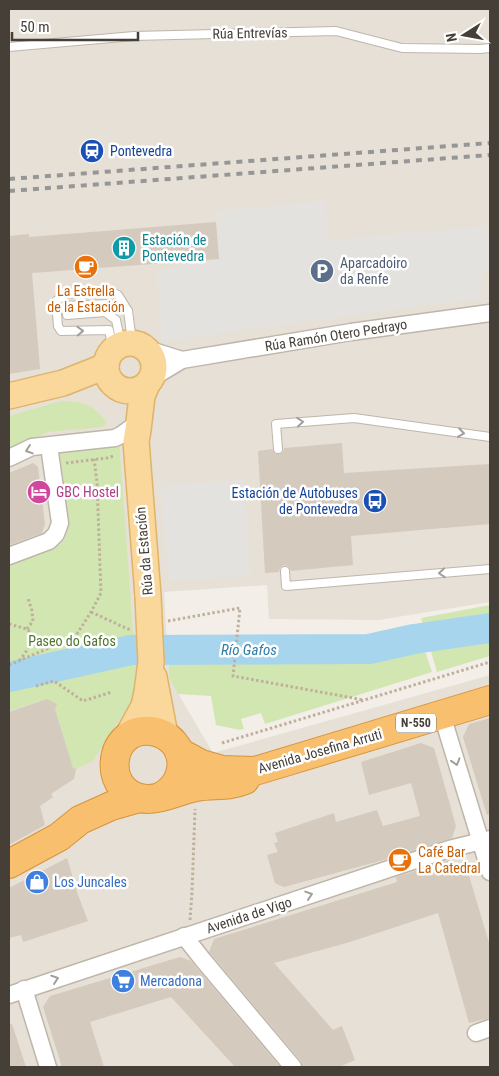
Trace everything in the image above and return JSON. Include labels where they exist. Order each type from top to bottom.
[{"type":"highway","name":"Avenida Josefina Arruti","points":[[172,744],[201,764],[222,770],[255,771],[490,700]]},
{"type":"highway","points":[[80,820],[105,784],[116,752],[120,744],[127,737],[136,732],[146,730],[156,732],[172,744],[182,763],[176,783],[169,791],[149,797],[128,793],[120,785],[114,774],[113,762]]},
{"type":"highway","points":[[9,864],[59,837],[80,820],[111,806],[196,787],[230,785],[244,781],[255,771]]},
{"type":"main road","name":"Rúa da Estación","points":[[127,737],[144,706],[151,662],[148,596],[135,431],[123,362],[152,356],[154,370],[142,396],[135,431]]},
{"type":"main road","points":[[9,396],[63,383],[123,362],[132,391],[140,389],[149,381]]},
{"type":"main road","name":"Rúa da Estación","points":[[151,662],[172,744]]},
{"type":"street","name":"Rúa Ramón Otero Pedrayo","points":[[123,362],[182,360],[351,332],[490,313]]},
{"type":"street","name":"Rúa Ramón Otero Pedrayo","points":[[149,381],[182,360]]},
{"type":"street","points":[[9,458],[32,447],[115,438],[135,431]]},
{"type":"street","points":[[9,556],[49,541],[56,534],[60,523],[49,446]]},
{"type":"street","points":[[442,715],[486,840],[490,872]]},
{"type":"street","name":"Avenida de Vigo","points":[[16,992],[449,849],[486,840]]},
{"type":"street","points":[[184,936],[293,1067]]},
{"type":"street","points":[[16,992],[48,1067]]},
{"type":"lane","name":"Rúa Entrevías","points":[[9,47],[134,36],[336,31],[402,48],[490,48]]},
{"type":"lane","points":[[107,290],[118,295],[128,311],[131,334],[123,362],[111,340],[108,330],[61,331],[58,326],[56,301],[66,294],[107,290]]},
{"type":"lane","points":[[65,306],[108,304],[128,311]]},
{"type":"lane","points":[[66,315],[105,312],[116,320],[123,362]]},
{"type":"lane","points":[[278,449],[276,424],[354,418],[490,437]]},
{"type":"lane","points":[[285,571],[286,586],[490,569]]},
{"type":"path","points":[[52,464],[107,458]]},
{"type":"path","points":[[9,665],[75,637],[101,592],[98,482],[94,459]]},
{"type":"path","points":[[27,629],[32,622],[32,611],[28,598]]},
{"type":"path","points":[[165,622],[240,608],[233,676],[364,700]]},
{"type":"path","points":[[91,612],[128,629],[137,627]]},
{"type":"path","points":[[9,624],[27,629],[34,636],[20,661]]},
{"type":"path","points":[[222,743],[490,662]]},
{"type":"path","points":[[36,686],[54,681],[83,702],[112,692]]},
{"type":"path","points":[[184,936],[191,917],[195,808]]},
{"type":"shaded area","points":[[9,9],[490,9],[490,602],[379,620],[269,619],[267,585],[164,592],[169,678],[213,753],[490,675],[490,1067],[9,1067]]},
{"type":"shaded area","name":"Aparcadoiro da Renfe","points":[[325,201],[328,240],[490,226],[490,271],[483,272],[480,298],[162,341],[157,270],[219,259],[216,211]]},
{"type":"shaded area","points":[[244,480],[250,576],[169,581],[161,486]]},
{"type":"green space","points":[[61,401],[82,403],[92,407],[107,422],[103,427],[48,432],[9,449],[9,416]]},
{"type":"green space","name":"Paseo do Gafos","points":[[110,429],[115,432],[119,439],[133,631],[143,669],[134,697],[93,761],[76,769],[73,768],[55,709],[47,699],[9,711],[9,562],[46,551],[59,545],[64,539],[69,526],[58,452],[103,437],[103,430]]},
{"type":"green space","points":[[490,605],[490,656],[437,672],[421,618]]},
{"type":"green space","points":[[422,642],[432,672],[265,724],[261,713],[241,719],[244,729],[240,730],[216,725],[211,696],[178,694],[169,678],[168,656],[359,656]]},
{"type":"building","name":"Estación de Pontevedra","points":[[216,222],[219,259],[32,273],[40,369],[9,374],[9,236],[29,234],[29,237]]},
{"type":"building","name":"Estación de Autobuses de Pontevedra","points":[[342,443],[344,473],[490,464],[490,524],[351,536],[353,565],[291,571],[288,566],[284,565],[280,568],[279,572],[265,573],[258,451],[272,449],[275,454],[279,454],[283,452],[284,448]]},
{"type":"building","points":[[33,463],[38,467],[45,524],[42,533],[9,545],[9,473]]},
{"type":"building","points":[[47,699],[57,704],[55,709],[73,768],[76,769],[74,779],[51,794],[53,797],[40,806],[45,825],[9,845],[9,712]]},
{"type":"building","points":[[490,718],[490,814],[487,815],[463,737],[469,724]]},
{"type":"building","points":[[421,743],[434,748],[456,826],[452,838],[391,858],[284,887],[275,883],[267,855],[278,852],[274,843],[278,842],[275,833],[334,813],[336,822],[377,810],[383,826],[420,816],[411,783],[369,795],[361,762]]},
{"type":"building","points":[[67,858],[88,921],[23,942],[21,935],[9,938],[9,888]]},
{"type":"building","points":[[449,860],[467,869],[490,946],[490,1018],[469,1023],[438,913],[350,942],[274,963],[333,1030],[342,1026],[355,1060],[339,1067],[303,1067],[301,1061],[209,952],[214,939],[397,882],[396,877]]},
{"type":"building","points":[[180,957],[191,961],[280,1067],[235,1067],[171,997],[90,1022],[104,1067],[62,1067],[43,1007],[50,996]]},
{"type":"building","points":[[9,1024],[12,1024],[26,1067],[9,1067]]},
{"type":"waterway","name":"Río Gafos","points":[[9,677],[131,650],[369,649],[414,639],[490,628]]},
{"type":"railway","points":[[9,179],[490,143]]},
{"type":"railway","points":[[9,191],[490,155]]},
{"type":"place","name":"Pontevedra","points":[[92,151]]},
{"type":"place","name":"Estación de Pontevedra","points":[[124,248]]},
{"type":"place","name":"La Estrella de la Estación","points":[[86,267]]},
{"type":"place","name":"Aparcadoiro da Renfe","points":[[322,271]]},
{"type":"place","name":"GBC Hostel","points":[[39,492]]},
{"type":"place","name":"Estación de Autobuses de Pontevedra","points":[[375,501]]},
{"type":"place","name":"Café Bar La Catedral","points":[[400,860]]},
{"type":"place","name":"Los Juncales","points":[[37,882]]},
{"type":"place","name":"Mercadona","points":[[123,981]]}]
